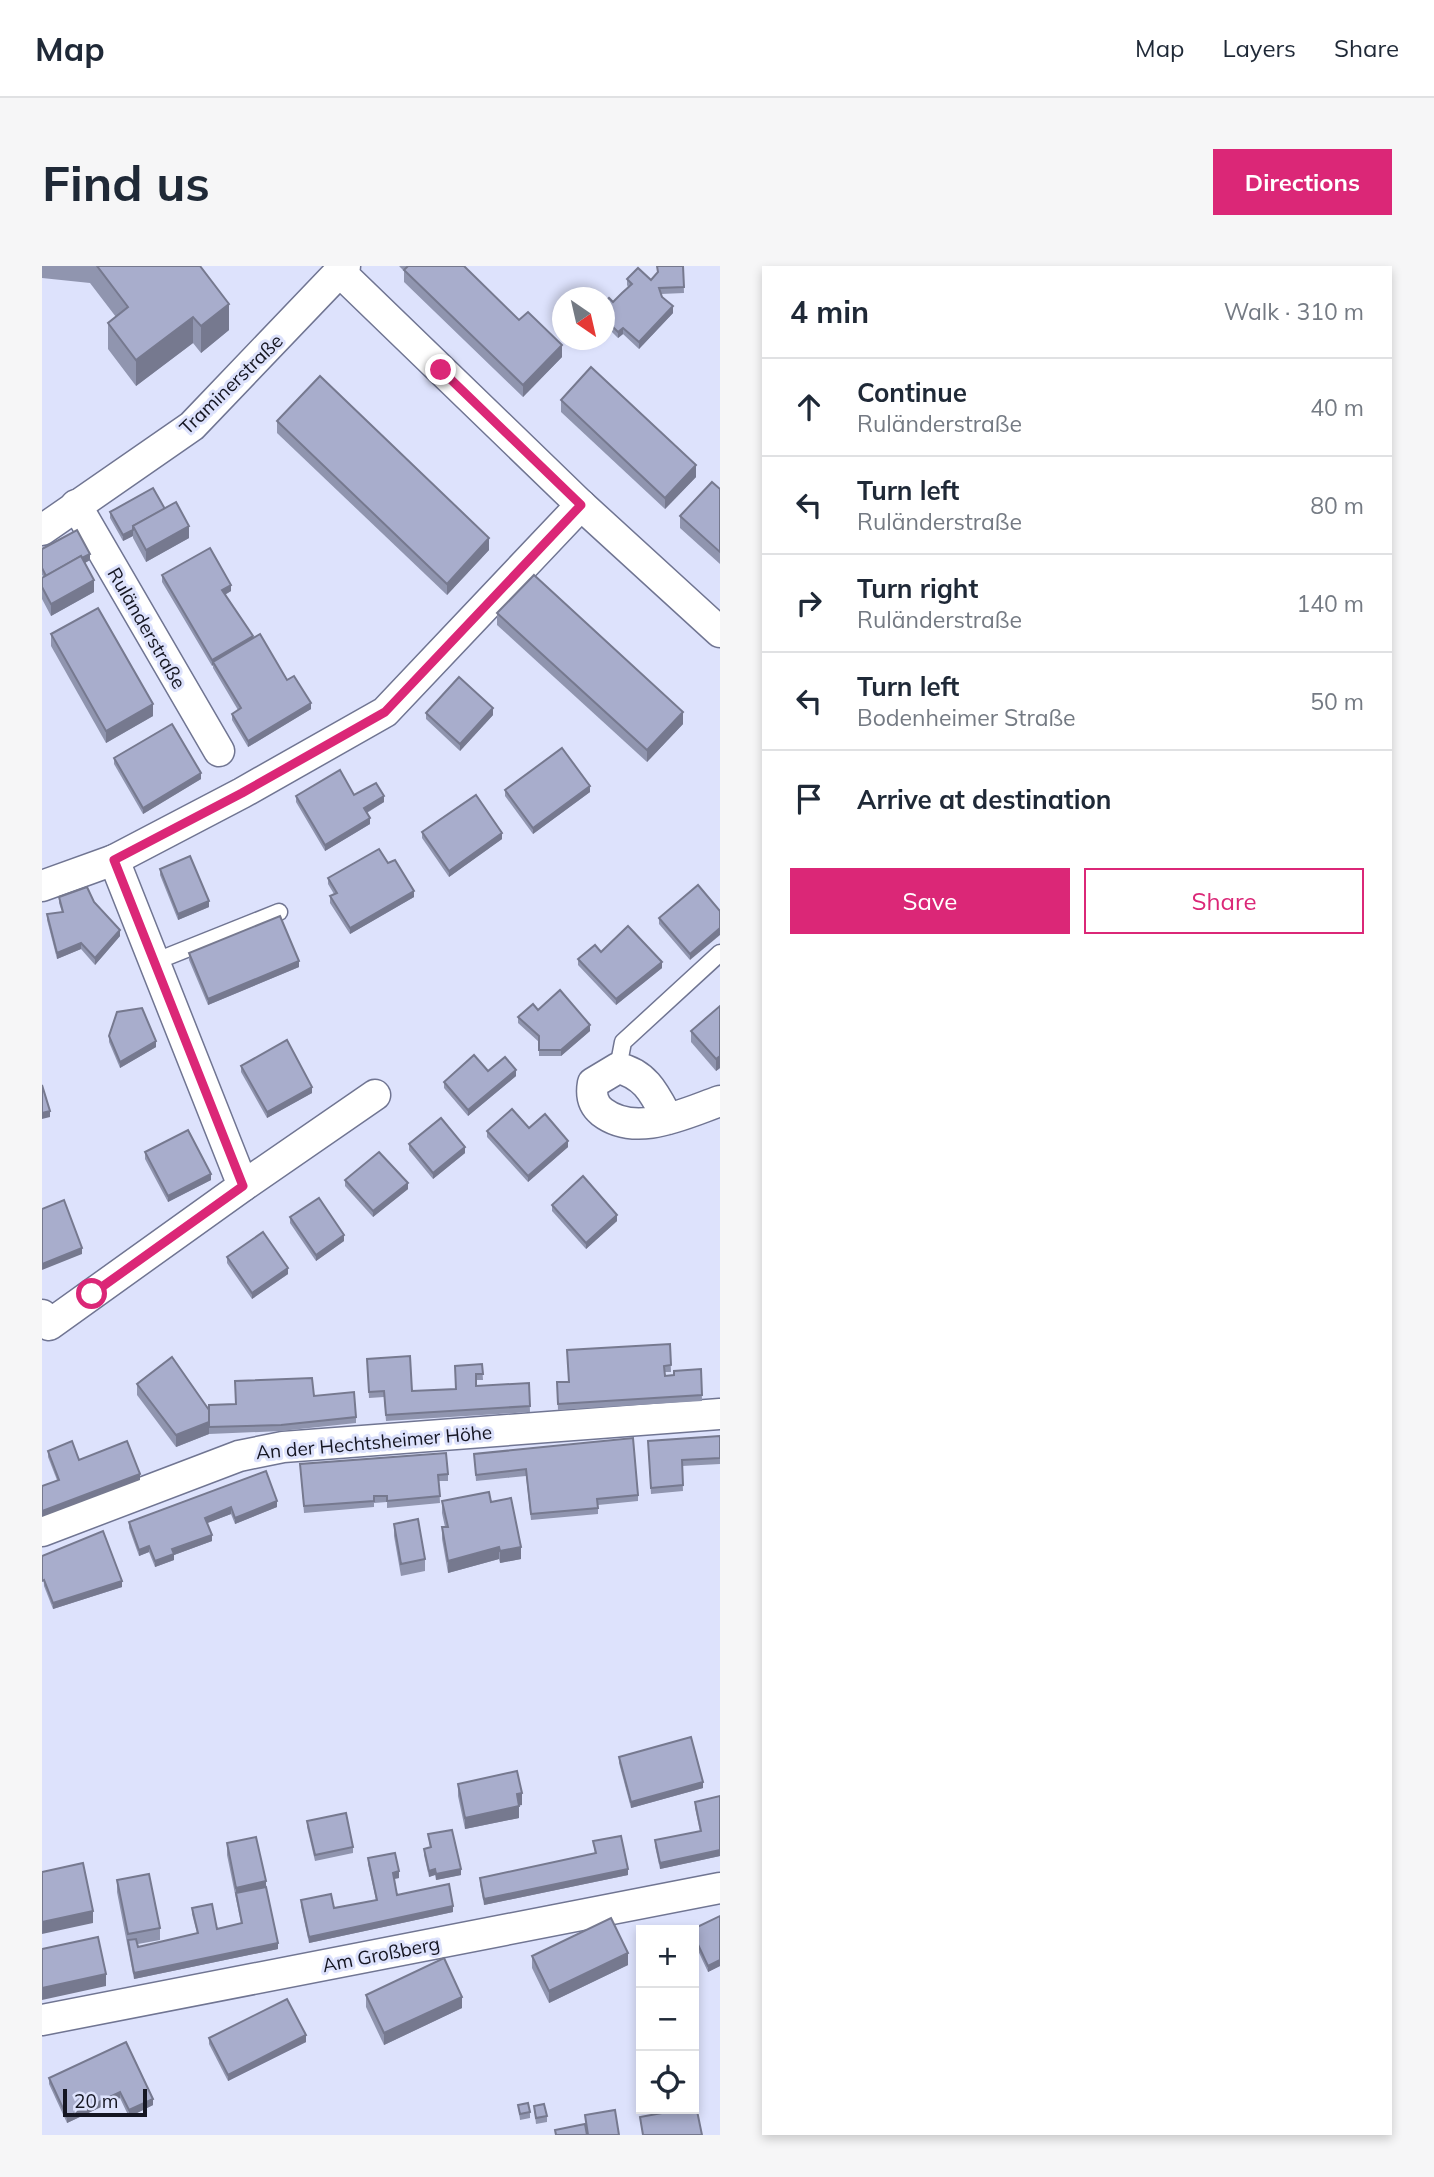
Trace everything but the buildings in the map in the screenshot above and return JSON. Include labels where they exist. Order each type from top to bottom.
[{"type":"street","name":"Traminerstraße","points":[[42,530],[192,426],[343,270]]},
{"type":"street","points":[[343,270],[581,505],[720,632]]},
{"type":"street","name":"Ruländerstraße","points":[[76,505],[219,751]]},
{"type":"street","points":[[42,886],[114,860],[242,793],[385,712],[581,505]]},
{"type":"street","points":[[114,860],[243,1186]]},
{"type":"street","points":[[668,1119],[647,1082],[634,1072],[618,1068],[593,1083],[591,1095],[597,1108],[628,1125],[668,1119],[720,1101]]},
{"type":"street","points":[[42,1315],[49,1325],[375,1095]]},
{"type":"street","name":"An der Hechtsheimer Höhe","points":[[42,1531],[239,1456],[283,1447],[720,1414]]},
{"type":"street","name":"Am Großberg","points":[[42,2020],[720,1888]]},
{"type":"lane","points":[[154,962],[279,912]]},
{"type":"lane","points":[[618,1068],[623,1042],[720,953]]},
{"type":"route","points":[[92,1294],[243,1186],[114,860],[242,793],[385,712],[581,505],[441,370]]}]
